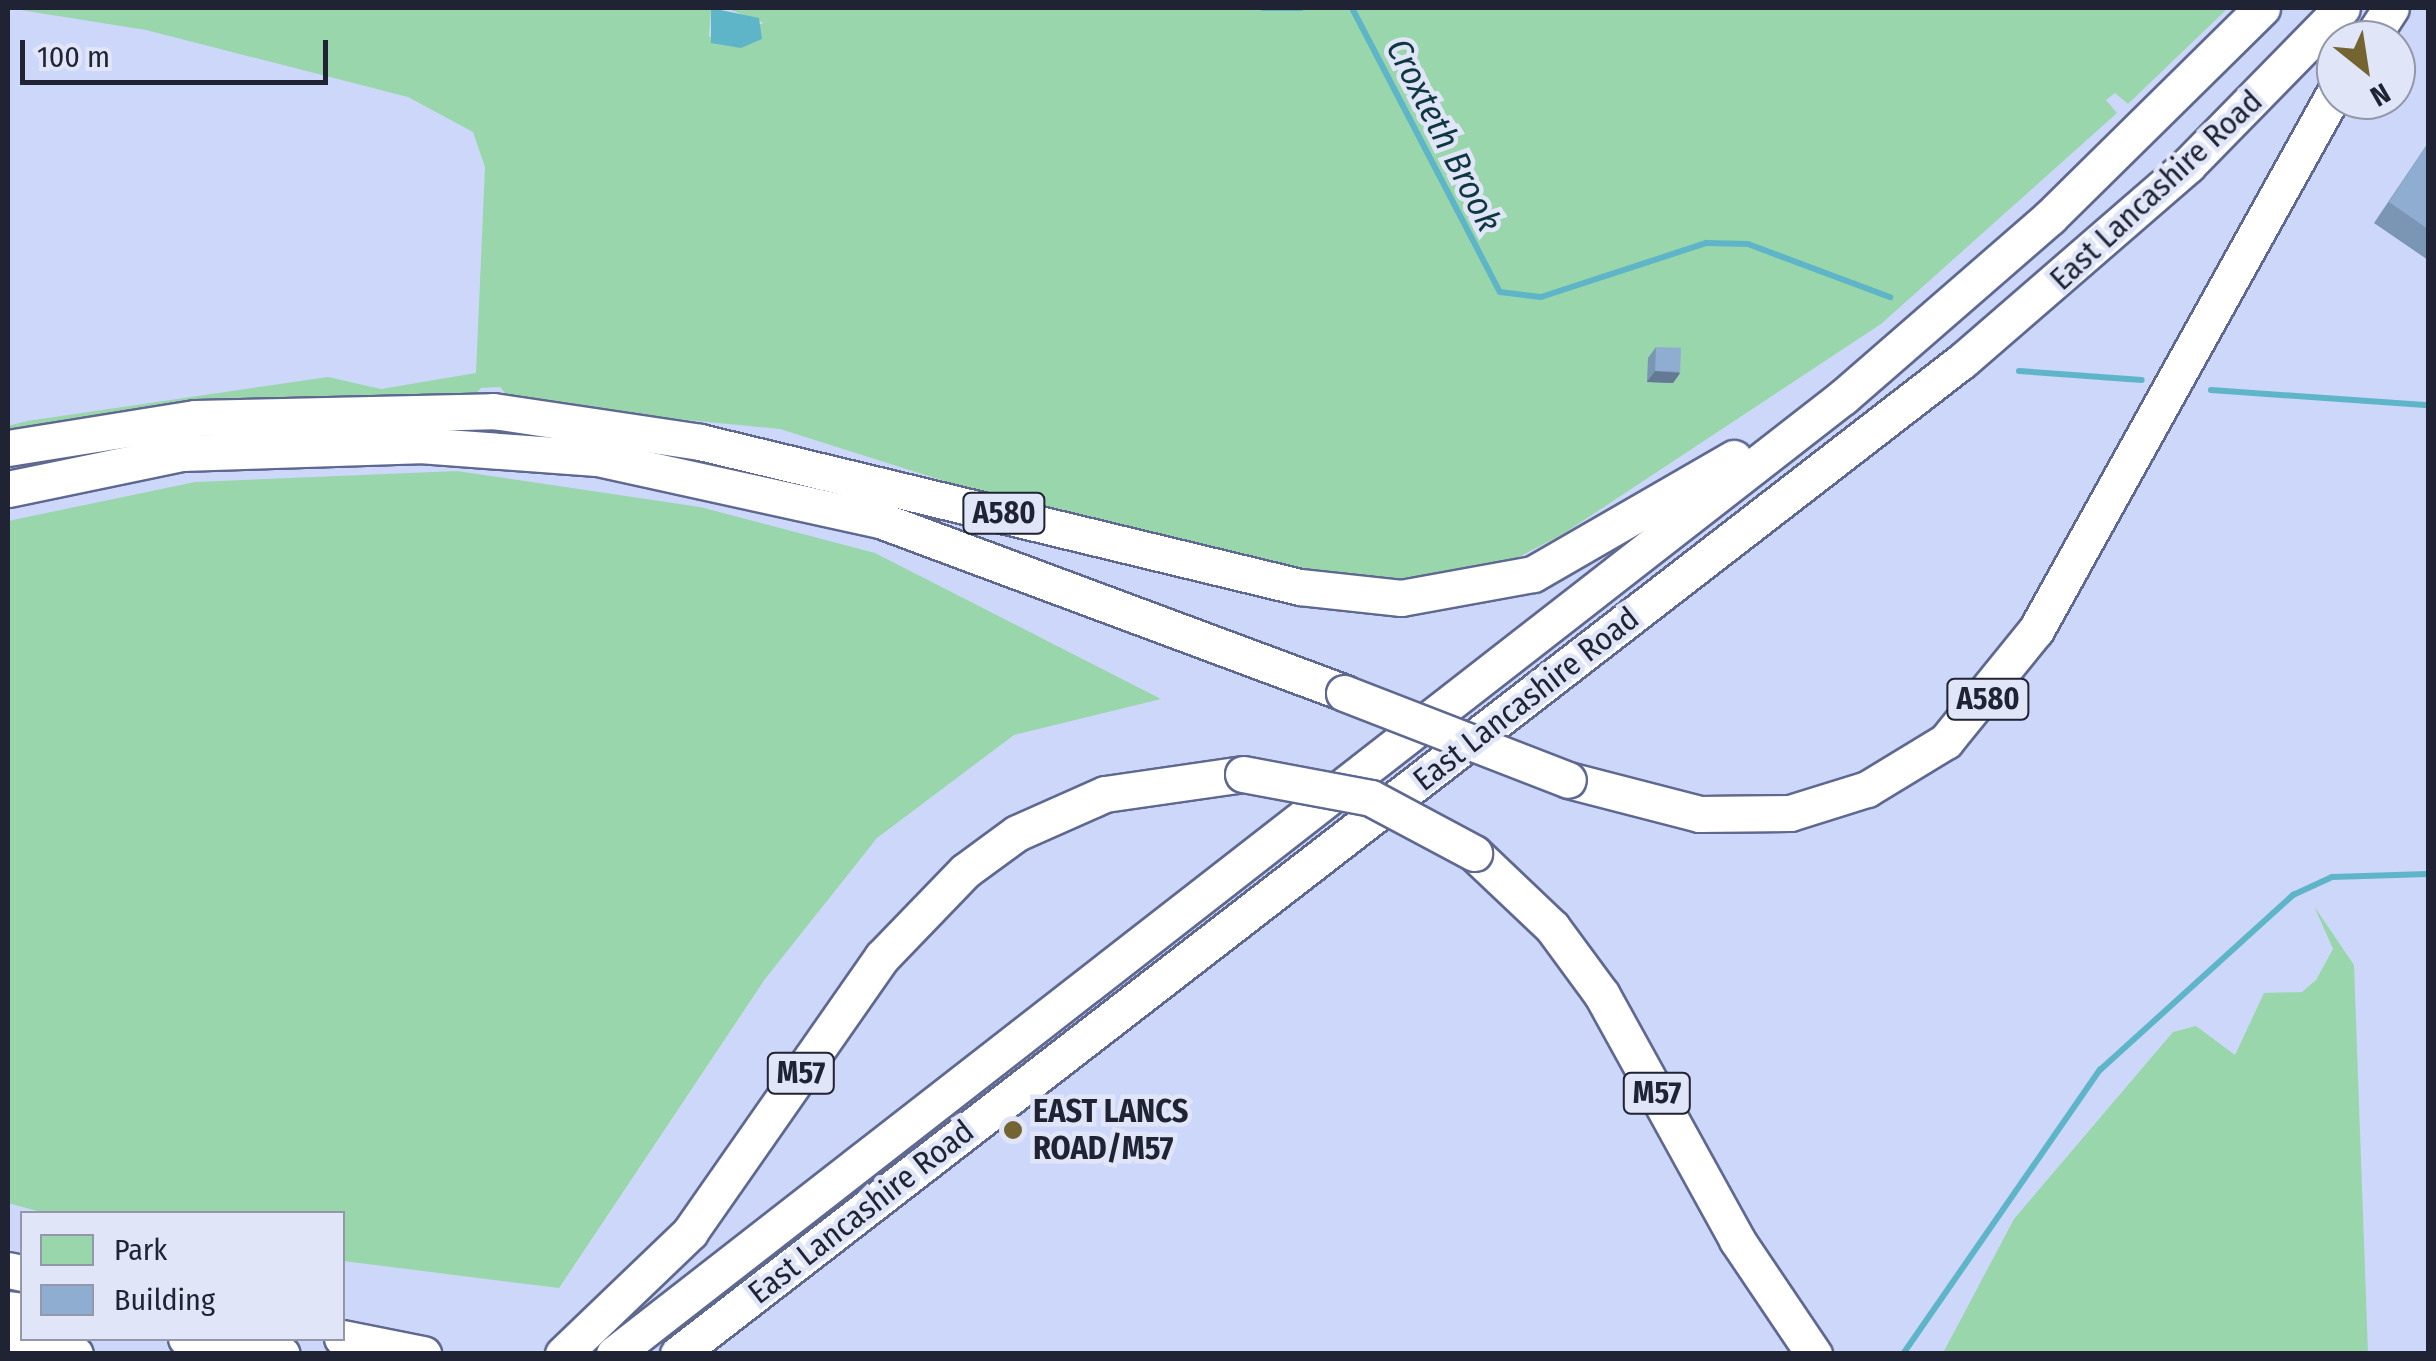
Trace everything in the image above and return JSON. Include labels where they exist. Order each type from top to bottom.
[{"type":"highway","name":"East Lancashire Road","points":[[614,1354],[1538,642],[1927,325],[2262,8]]},
{"type":"highway","name":"East Lancashire Road","points":[[678,1354],[1962,361],[2188,166],[2342,8]]},
{"type":"highway","name":"A580","points":[[8,488],[182,453],[419,446],[597,458],[880,520],[1568,780],[1699,814],[1790,813],[1892,778],[1946,741],[2029,642],[2319,120]]},
{"type":"highway","name":"A580","points":[[8,448],[196,418],[493,411],[700,442],[1300,587],[1426,598],[1516,580],[1584,552],[1927,325]]},
{"type":"highway","name":"M57","points":[[564,1354],[674,1250],[882,958],[965,871],[1032,825],[1105,794],[1243,774],[1371,798],[1474,853],[1552,926],[1602,995],[1738,1240],[1814,1354]]},
{"type":"highway","points":[[345,1339],[422,1354]]},
{"type":"highway","points":[[204,1341],[282,1354]]},
{"type":"highway","points":[[8,1342],[75,1354]]},
{"type":"green space","points":[[8,8],[711,8],[709,37],[764,23],[726,8],[2228,8],[2128,104],[2115,93],[2106,100],[2117,113],[1881,324],[1563,534],[1469,583],[1341,582],[1001,499],[780,429],[514,403],[500,387],[481,388],[468,402],[8,441],[8,426],[27,421],[328,377],[381,389],[476,373],[485,167],[473,132],[408,97],[146,30]]},
{"type":"green space","points":[[457,471],[700,507],[875,553],[1161,699],[1014,735],[877,838],[765,979],[559,1288],[345,1261],[345,1211],[37,1211],[8,1203],[8,521],[195,482]]},
{"type":"green space","points":[[2314,906],[2354,965],[2368,1353],[1943,1353],[2014,1219],[2173,1032],[2196,1026],[2235,1055],[2264,993],[2302,992],[2316,980],[2333,949]]},
{"type":"shaded area","points":[[711,8],[759,18],[762,39],[741,48],[711,43]]},
{"type":"building","points":[[2428,143],[2428,229],[2389,202]]},
{"type":"building","points":[[1656,347],[1681,348],[1680,372],[1655,371]]},
{"type":"waterway","name":"Croxteth Brook","points":[[1263,8],[1301,8]]},
{"type":"waterway","name":"Croxteth Brook","points":[[1352,8],[1500,292],[1541,297],[1706,243],[1748,244],[1890,297]]},
{"type":"waterway","points":[[2019,371],[2142,380]]},
{"type":"waterway","points":[[2211,390],[2428,405]]},
{"type":"waterway","points":[[1903,1354],[2100,1070],[2293,895],[2332,877],[2428,874]]},
{"type":"place","name":"EAST LANCS ROAD/M57","points":[[1013,1130]]}]
